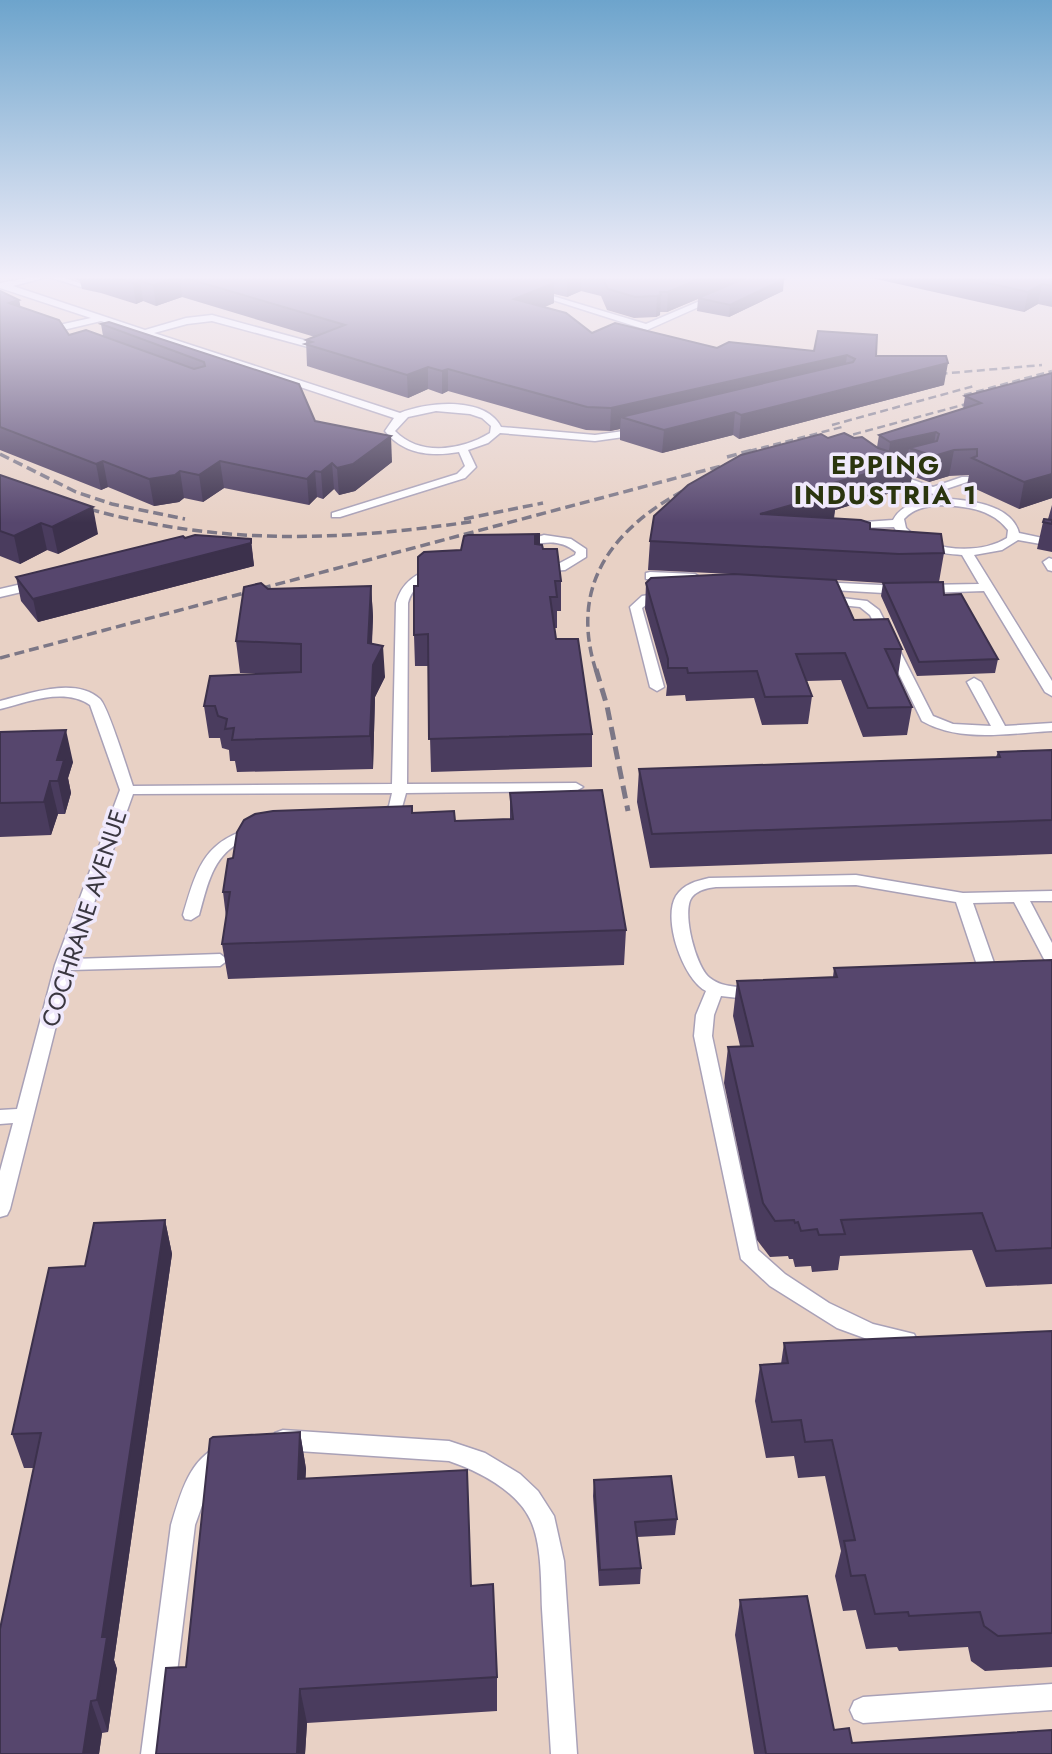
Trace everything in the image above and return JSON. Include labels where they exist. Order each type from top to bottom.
[{"type":"lane","points":[[225,359],[401,417]]},
{"type":"lane","points":[[427,409],[462,409],[491,419],[496,426],[487,440],[462,448],[422,449],[395,439],[390,431],[392,425],[401,417],[427,409]]},
{"type":"lane","points":[[495,430],[594,438],[650,429]]},
{"type":"lane","points":[[337,515],[461,476],[471,467],[462,448]]},
{"type":"lane","points":[[907,468],[881,472],[934,490],[947,502]]},
{"type":"lane","points":[[934,490],[966,479]]},
{"type":"lane","points":[[947,502],[978,506],[995,512],[1008,520],[1014,530],[1013,539],[1003,546],[966,552],[923,545],[908,537],[898,523],[905,511],[918,505],[947,502]]},
{"type":"lane","points":[[836,528],[898,523]]},
{"type":"lane","points":[[1013,535],[1052,543]]},
{"type":"lane","points":[[505,550],[553,537],[569,541],[582,551],[580,557],[572,563],[541,569]]},
{"type":"lane","points":[[966,552],[1050,686]]},
{"type":"lane","points":[[364,821],[388,816],[396,808],[399,790],[402,603],[408,586],[418,578],[450,568]]},
{"type":"lane","points":[[650,576],[704,579]]},
{"type":"lane","points":[[0,593],[50,581]]},
{"type":"lane","points":[[799,585],[894,590],[988,587]]},
{"type":"lane","points":[[657,687],[636,607],[646,599],[677,595]]},
{"type":"lane","points":[[813,599],[852,601],[863,604],[875,613],[927,718],[934,724],[953,728],[1052,727]]},
{"type":"lane","points":[[974,682],[999,728]]},
{"type":"lane","points":[[0,705],[69,693],[90,697],[96,704],[127,790],[576,787]]},
{"type":"lane","name":"COCHRANE AVENUE","points":[[0,1209],[63,965],[127,790]]},
{"type":"lane","points":[[191,915],[207,864],[218,850],[230,840],[268,830]]},
{"type":"lane","points":[[777,994],[729,994],[703,984],[693,973],[679,909],[680,899],[688,890],[701,884],[733,881],[856,880],[963,898],[1052,896]]},
{"type":"lane","points":[[1020,897],[1052,959]]},
{"type":"lane","points":[[963,898],[993,986]]},
{"type":"lane","points":[[63,965],[219,960]]},
{"type":"lane","points":[[715,990],[705,1015],[703,1036],[748,1253],[765,1271],[853,1327],[898,1341],[926,1339]]},
{"type":"lane","points":[[0,1117],[24,1115]]},
{"type":"lane","points":[[154,1754],[187,1513],[203,1471],[220,1455],[277,1440],[449,1451],[477,1460],[512,1482],[542,1516],[549,1539],[564,1754]]},
{"type":"lane","points":[[863,1710],[1052,1697]]},
{"type":"shaded area","points":[[0,359],[1052,359],[1052,1754],[0,1754]]},
{"type":"building","points":[[0,359],[166,359],[194,369],[205,366],[204,362],[195,359],[222,359],[299,384],[315,421],[391,436],[353,464],[337,468],[332,463],[321,472],[315,471],[307,479],[220,461],[199,475],[180,471],[175,475],[149,479],[103,461],[96,464],[0,427]]},
{"type":"building","points":[[354,359],[830,359],[611,408],[587,407],[448,369],[442,371],[428,367],[407,375]]},
{"type":"building","points":[[855,359],[947,359],[948,363],[741,415],[735,412],[664,430],[621,417],[853,362]]},
{"type":"building","points":[[1052,373],[1052,474],[1024,482],[972,458],[977,456],[977,449],[954,450],[934,456],[909,448],[937,441],[939,434],[936,432],[890,442],[879,435],[981,403],[965,396]]},
{"type":"building","points":[[844,433],[854,438],[862,437],[878,448],[915,460],[826,485],[837,492],[760,514],[861,520],[870,523],[870,529],[941,534],[944,553],[899,554],[650,541],[654,516],[688,485],[741,455],[821,434],[828,438]]},
{"type":"building","points":[[0,475],[93,507],[52,527],[41,523],[14,536],[0,531]]},
{"type":"building","points":[[540,534],[535,535],[535,544],[542,545],[543,549],[557,549],[561,581],[555,581],[557,597],[550,597],[556,639],[578,639],[592,734],[429,739],[428,634],[414,635],[414,586],[418,586],[418,557],[424,552],[461,550],[464,536],[468,535]]},
{"type":"building","points":[[195,535],[251,539],[251,543],[33,599],[16,577],[183,536],[185,538]]},
{"type":"building","points":[[734,574],[836,580],[854,620],[888,619],[902,649],[885,649],[912,707],[868,708],[845,653],[796,654],[812,696],[765,697],[757,671],[688,673],[687,668],[668,668],[668,659],[646,583],[651,578]]},
{"type":"building","points":[[943,582],[944,595],[961,594],[998,659],[919,662],[883,583]]},
{"type":"building","points":[[261,583],[268,589],[371,586],[368,643],[383,646],[373,665],[370,736],[232,740],[234,728],[225,729],[227,719],[218,716],[215,706],[204,706],[210,676],[301,672],[301,644],[236,641],[244,587]]},
{"type":"building","points":[[66,730],[57,760],[64,760],[58,781],[50,781],[44,802],[0,803],[0,732]]},
{"type":"building","points":[[1052,750],[1052,820],[652,834],[639,769],[1000,757],[998,752]]},
{"type":"building","points":[[602,790],[626,930],[222,944],[230,892],[223,892],[228,859],[233,858],[237,832],[244,820],[255,814],[412,806],[412,813],[454,811],[455,821],[513,819],[510,793]]},
{"type":"building","points":[[1052,960],[1052,1248],[996,1251],[982,1213],[841,1220],[845,1234],[819,1235],[817,1229],[801,1231],[798,1222],[795,1223],[794,1220],[775,1221],[763,1203],[728,1047],[753,1046],[737,981],[837,977],[834,968]]},
{"type":"building","points":[[165,1220],[102,1637],[107,1637],[97,1700],[91,1701],[83,1754],[0,1754],[0,1629],[41,1433],[12,1434],[49,1268],[85,1266],[94,1223]]},
{"type":"building","points":[[1052,1331],[1052,1633],[998,1636],[984,1626],[980,1612],[909,1616],[908,1612],[875,1614],[865,1575],[851,1576],[844,1541],[855,1540],[832,1440],[805,1442],[801,1420],[772,1422],[760,1365],[788,1363],[784,1343]]},
{"type":"building","points":[[300,1432],[298,1479],[467,1470],[471,1586],[493,1584],[497,1677],[300,1689],[297,1754],[156,1754],[166,1668],[186,1667],[210,1439]]},
{"type":"building","points":[[671,1476],[677,1519],[635,1522],[641,1568],[600,1570],[594,1480]]},
{"type":"building","points":[[807,1596],[834,1730],[849,1728],[852,1743],[1052,1730],[1052,1754],[766,1754],[740,1600]]},
{"type":"railway","points":[[927,375],[1042,365]]},
{"type":"railway","points":[[964,395],[1052,371]]},
{"type":"railway","points":[[832,425],[974,386]]},
{"type":"railway","points":[[829,441],[981,400]]},
{"type":"railway","points":[[749,451],[842,427]]},
{"type":"railway","points":[[727,457],[756,449]]},
{"type":"railway","points":[[0,454],[76,492],[112,504],[185,519]]},
{"type":"railway","points":[[0,658],[740,461]]},
{"type":"railway","points":[[596,671],[589,638],[588,609],[594,582],[606,558],[622,536],[643,517],[696,484]]},
{"type":"railway","points":[[464,519],[543,503]]},
{"type":"railway","points":[[75,505],[176,528],[274,536],[373,533],[476,521]]},
{"type":"railway","points":[[596,669],[607,706],[628,811]]},
{"type":"district","name":"EPPING INDUSTRIA 1","points":[[886,480]]}]
